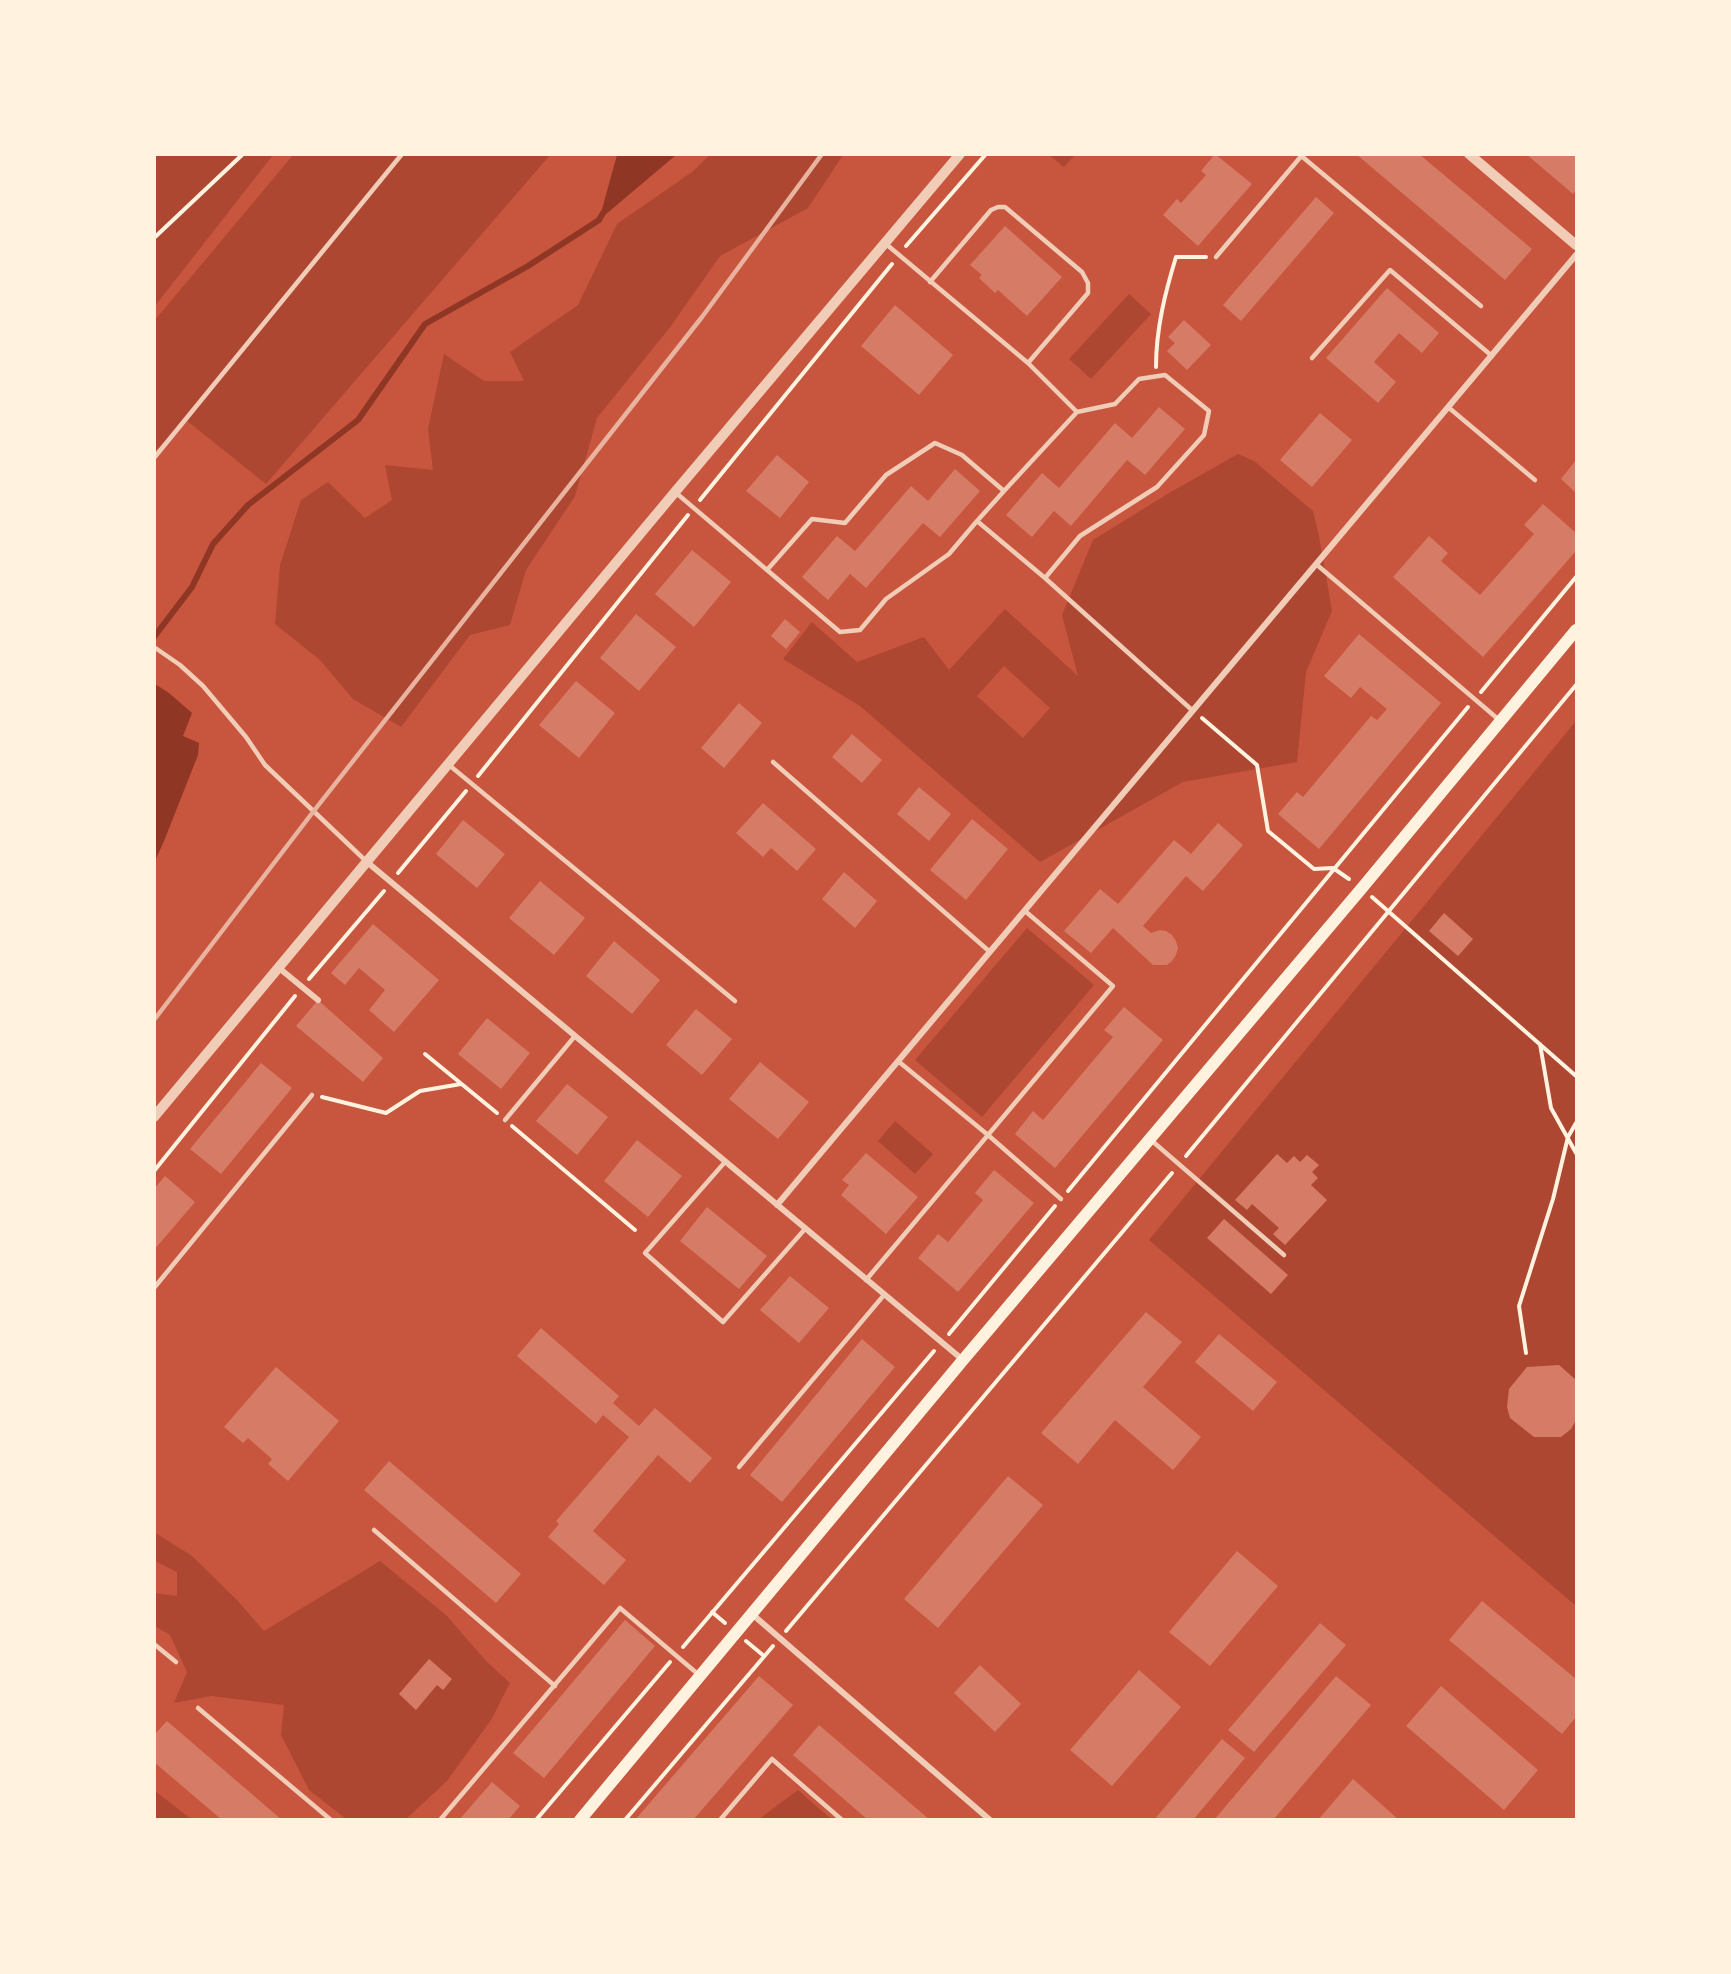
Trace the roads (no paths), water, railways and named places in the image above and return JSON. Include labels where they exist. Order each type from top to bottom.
[{"type":"main road","points":[[580,1820],[1576,630]]},
{"type":"street","points":[[154,1117],[960,154]]},
{"type":"street","points":[[1469,154],[1576,245]]},
{"type":"street","points":[[777,1205],[1576,255]]},
{"type":"street","points":[[367,862],[963,1360]]},
{"type":"street","points":[[279,968],[318,1000]]},
{"type":"street","points":[[751,1613],[990,1819]]},
{"type":"lane","points":[[154,458],[402,154]]},
{"type":"lane","points":[[1216,257],[1301,155],[1480,306]]},
{"type":"lane","points":[[930,282],[991,210],[1005,207],[1082,272],[1088,283],[1088,293],[1028,363]]},
{"type":"lane","points":[[886,244],[1028,363],[1077,412]]},
{"type":"lane","points":[[1312,358],[1390,270],[1492,356]]},
{"type":"lane","points":[[675,492],[840,632],[860,630],[886,599],[949,554],[1077,412],[1115,404],[1139,379],[1165,375],[1209,411],[1204,435],[1157,488],[1080,536],[1044,578]]},
{"type":"lane","points":[[1448,407],[1535,480]]},
{"type":"lane","points":[[767,570],[812,519],[844,522],[886,475],[934,443],[962,455],[1004,491]]},
{"type":"lane","points":[[977,521],[1193,711]]},
{"type":"lane","points":[[1316,564],[1501,721]]},
{"type":"lane","points":[[154,647],[203,686],[246,737],[265,765],[367,862]]},
{"type":"lane","points":[[773,762],[990,952]]},
{"type":"lane","points":[[449,765],[735,1001]]},
{"type":"lane","points":[[866,1280],[1113,986],[1024,911]]},
{"type":"lane","points":[[505,1120],[575,1036]]},
{"type":"lane","points":[[898,1060],[1061,1199]]},
{"type":"lane","points":[[154,1288],[312,1095]]},
{"type":"lane","points":[[1151,1140],[1284,1255]]},
{"type":"lane","points":[[725,1162],[645,1253],[723,1322],[805,1229]]},
{"type":"lane","points":[[739,1467],[884,1295]]},
{"type":"lane","points":[[374,1530],[555,1686]]},
{"type":"lane","points":[[440,1820],[620,1608],[700,1675]]},
{"type":"lane","points":[[154,1644],[176,1662]]},
{"type":"lane","points":[[198,1707],[331,1820]]},
{"type":"lane","points":[[720,1820],[772,1759],[842,1820]]},
{"type":"waterway","points":[[154,637],[192,587],[213,544],[248,505],[358,420],[425,324],[528,266],[599,220],[603,213]]},
{"type":"railway","points":[[154,1020],[313,812],[702,317],[822,154]]}]
